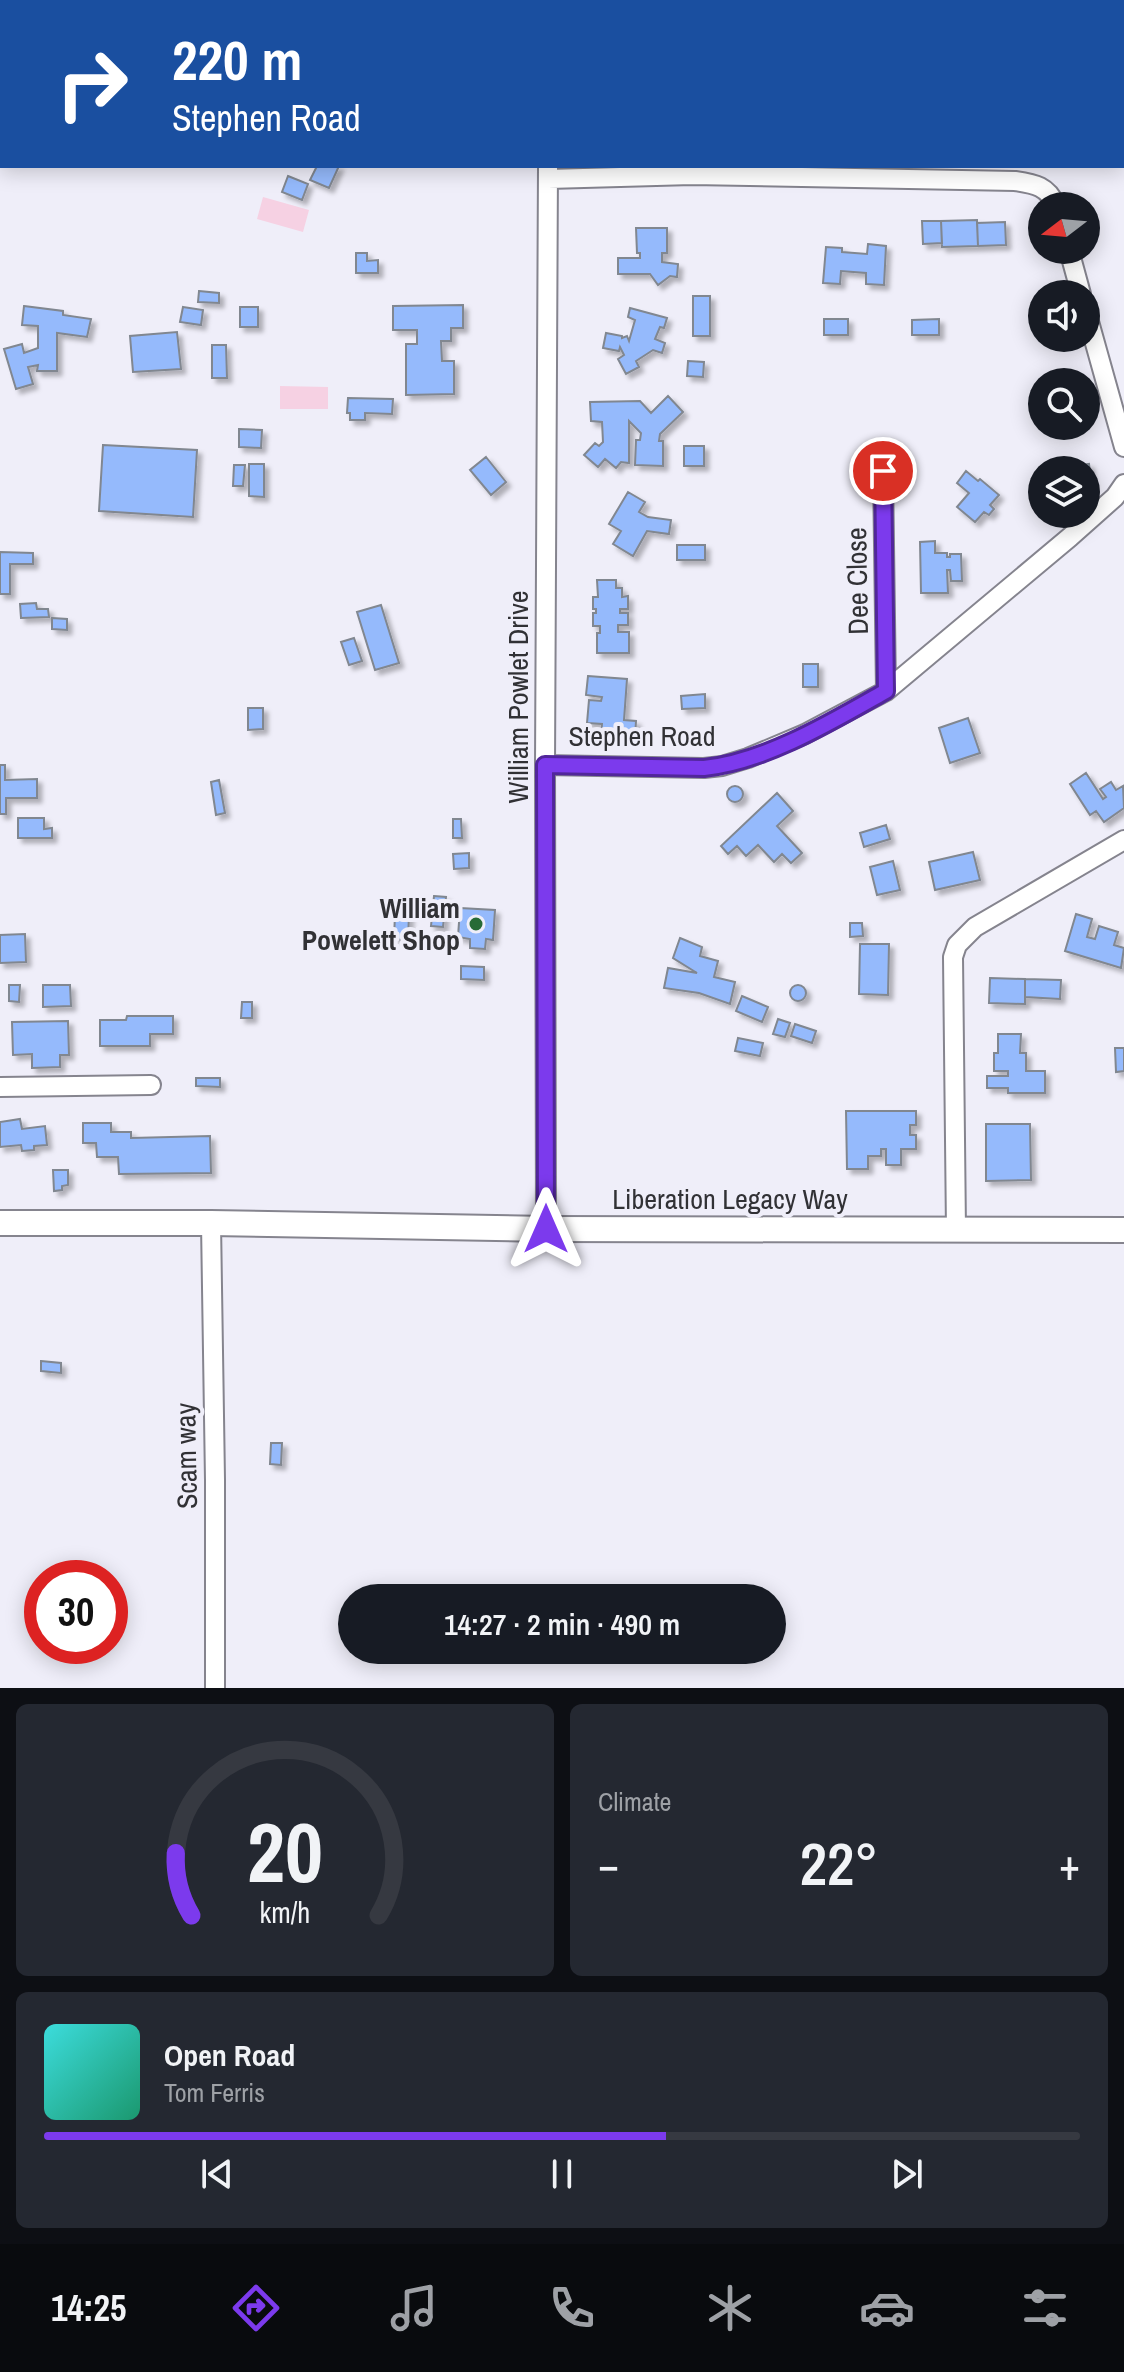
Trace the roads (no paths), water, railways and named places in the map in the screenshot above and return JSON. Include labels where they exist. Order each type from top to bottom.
[{"type":"main road","name":"Liberation Legacy Way","points":[[0,1223],[546,1229],[1124,1230]]},
{"type":"street","points":[[548,173],[1015,181],[1033,183],[1049,192]]},
{"type":"street","name":"William Powlet Drive","points":[[546,1229],[548,173]]},
{"type":"street","points":[[1097,352],[1124,447]]},
{"type":"street","name":"Dee Close","points":[[883,471],[886,691]]},
{"type":"street","name":"Stephen Road","points":[[545,765],[722,766],[805,734],[886,691],[1070,537],[1115,497],[1124,484]]},
{"type":"street","points":[[956,1230],[953,957],[957,945],[975,927],[1124,840]]},
{"type":"street","points":[[0,1087],[151,1085]]},
{"type":"street","name":"Scam way","points":[[211,1223],[215,1688]]},
{"type":"place","name":"William Powelett Shop","points":[[476,924]]}]
